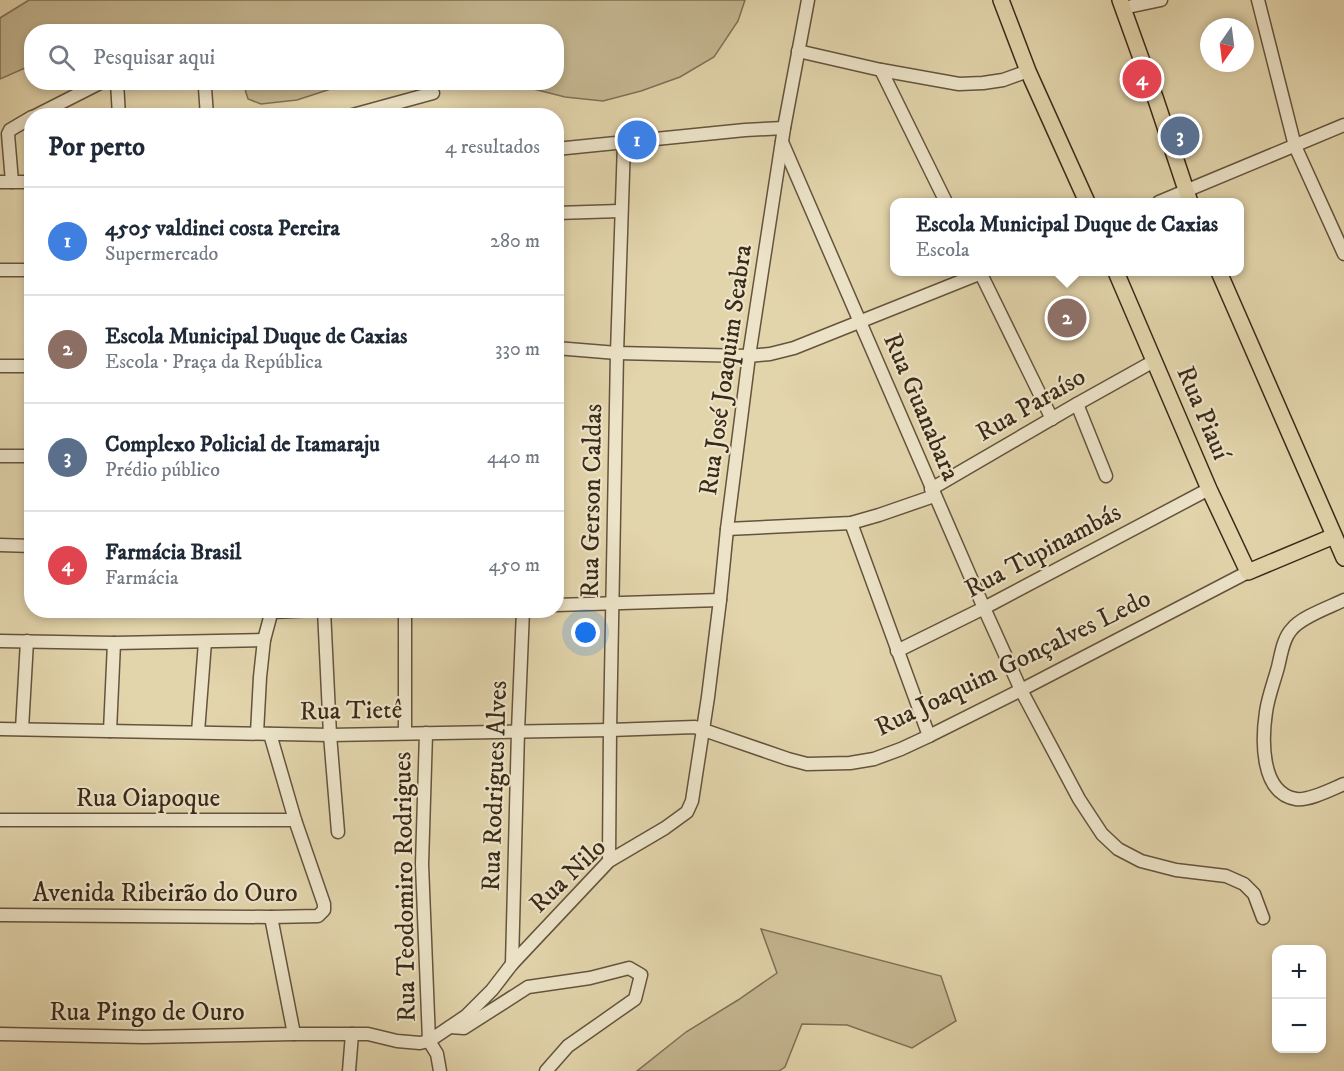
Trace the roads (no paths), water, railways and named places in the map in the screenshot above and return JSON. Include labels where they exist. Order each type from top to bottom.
[{"type":"main road","points":[[1001,0],[1028,71],[1085,198]]},
{"type":"main road","points":[[1121,4],[1156,100],[1187,197]]},
{"type":"main road","name":"Rua Piauí","points":[[1118,276],[1209,489],[1248,572]]},
{"type":"main road","points":[[1221,276],[1339,536],[1344,558]]},
{"type":"main road","name":"Rua Joaquim Gonçalves Ledo","points":[[1248,572],[1339,536]]},
{"type":"street","name":"Rua José Joaquim Seabra","points":[[708,697],[749,356],[784,128],[807,0]]},
{"type":"street","points":[[1121,4],[1161,0]]},
{"type":"street","points":[[1258,0],[1295,146],[1344,254]]},
{"type":"street","points":[[798,51],[881,70],[959,84],[1003,80],[1028,71]]},
{"type":"street","points":[[881,70],[944,198]]},
{"type":"street","points":[[49,108],[86,90]]},
{"type":"street","points":[[117,90],[119,108]]},
{"type":"street","points":[[205,90],[206,108]]},
{"type":"street","points":[[378,108],[433,93]]},
{"type":"street","points":[[24,121],[10,130],[8,134],[6,182],[24,182]]},
{"type":"street","points":[[1187,197],[1295,146],[1344,126]]},
{"type":"street","points":[[564,148],[784,128]]},
{"type":"street","name":"Rua Guanabara","points":[[782,141],[984,608],[1022,690],[1079,799],[1102,834],[1118,849],[1141,861],[1176,870],[1226,876],[1244,884],[1254,894],[1263,918]]},
{"type":"street","name":"Rua Gerson Caldas","points":[[609,861],[617,353],[624,143]]},
{"type":"street","points":[[564,213],[620,211]]},
{"type":"street","points":[[0,270],[24,270]]},
{"type":"street","points":[[564,349],[617,353],[749,356],[770,354],[794,348],[971,276]]},
{"type":"street","points":[[983,276],[1052,419]]},
{"type":"street","name":"Rua Paraíso","points":[[727,529],[851,523],[879,515],[933,492],[1077,404],[1154,361]]},
{"type":"street","points":[[0,366],[24,366]]},
{"type":"street","points":[[1077,404],[1106,476]]},
{"type":"street","points":[[0,456],[24,456]]},
{"type":"street","name":"Rua Tupinambás","points":[[897,651],[984,608],[1209,489]]},
{"type":"street","points":[[851,523],[929,736]]},
{"type":"street","points":[[0,545],[24,546]]},
{"type":"street","name":"Rua Joaquim Gonçalves Ledo","points":[[703,729],[807,764],[850,763],[874,759],[929,736],[1022,690],[1248,572]]},
{"type":"street","points":[[564,605],[720,600]]},
{"type":"street","points":[[1344,601],[1300,622],[1291,629],[1284,644],[1266,710],[1264,737],[1268,770],[1273,783],[1287,796],[1298,799],[1308,798],[1344,784]]},
{"type":"street","points":[[257,734],[264,640],[270,618]]},
{"type":"street","points":[[324,618],[330,735],[338,832]]},
{"type":"street","points":[[405,618],[405,733]]},
{"type":"street","name":"Rua Rodrigues Alves","points":[[512,964],[524,618]]},
{"type":"street","points":[[0,641],[114,643],[264,640]]},
{"type":"street","points":[[22,729],[27,641]]},
{"type":"street","points":[[198,732],[205,642]]},
{"type":"street","points":[[110,731],[114,643]]},
{"type":"street","name":"Rua Nilo","points":[[429,1041],[466,1016],[492,990],[512,964],[609,861],[665,828],[687,812],[692,801],[708,697]]},
{"type":"street","name":"Rua Tietê","points":[[0,729],[330,735],[695,727],[703,729]]},
{"type":"street","name":"Rua Teodomiro Rodrigues","points":[[426,733],[422,864],[429,1041],[437,1054],[440,1071]]},
{"type":"street","name":"Avenida Ribeirão do Ouro","points":[[0,915],[318,916],[324,910],[324,904],[295,820],[270,734]]},
{"type":"street","name":"Rua Oiapoque","points":[[0,820],[295,820]]},
{"type":"street","points":[[271,917],[294,1034]]},
{"type":"street","points":[[450,1027],[464,1028],[528,987],[590,978],[629,968],[641,975],[635,999],[568,1046],[546,1071]]},
{"type":"street","name":"Rua Pingo de Ouro","points":[[0,1034],[144,1037],[368,1034],[397,1041],[420,1043],[429,1041]]},
{"type":"street","points":[[348,1071],[352,1034]]},
{"type":"place","name":"Farmácia Brasil","points":[[1142,79]]},
{"type":"place","name":"Complexo Policial de Itamaraju","points":[[1180,136]]},
{"type":"place","name":"4505 valdinei costa Pereira","points":[[637,140]]},
{"type":"place","name":"Escola Municipal Duque de Caxias","points":[[1067,318]]}]
